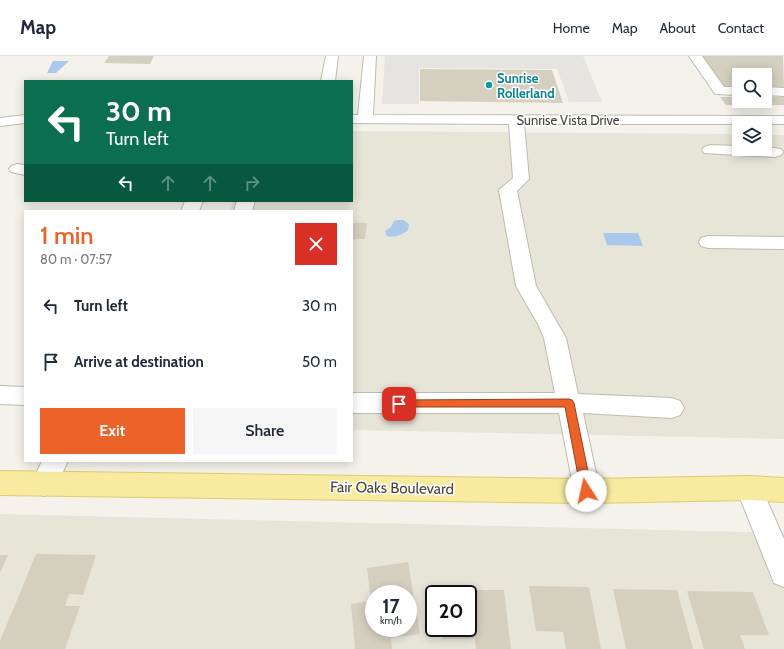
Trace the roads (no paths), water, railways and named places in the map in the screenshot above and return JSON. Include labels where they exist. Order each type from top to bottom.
[{"type":"main road","name":"Fair Oaks Boulevard","points":[[0,483],[586,491],[749,488],[784,490]]},
{"type":"street","points":[[328,80],[332,56]]},
{"type":"street","points":[[358,119],[370,56]]},
{"type":"street","points":[[695,56],[720,91],[732,91]]},
{"type":"street","points":[[772,92],[784,92]]},
{"type":"street","name":"Sunrise Vista Drive","points":[[358,119],[732,121]]},
{"type":"street","points":[[0,122],[24,120]]},
{"type":"street","points":[[516,120],[521,179],[508,190],[526,286],[550,325],[555,338],[586,491]]},
{"type":"street","name":"Sunrise Vista Drive","points":[[772,120],[784,120]]},
{"type":"street","points":[[772,147],[780,158]]},
{"type":"street","points":[[710,150],[780,158]]},
{"type":"street","points":[[708,242],[784,243]]},
{"type":"street","points":[[0,395],[24,396]]},
{"type":"street","points":[[353,403],[569,403],[672,408]]},
{"type":"street","points":[[44,484],[55,462]]},
{"type":"street","points":[[749,488],[784,573]]},
{"type":"water","points":[[53,61],[69,61],[56,73],[47,73]]},
{"type":"water","points":[[403,220],[409,224],[408,230],[398,236],[387,236],[385,231],[391,227],[394,221]]},
{"type":"water","points":[[603,233],[638,233],[643,246],[607,245]]},
{"type":"place","name":"Sunrise Rollerland","points":[[489,85]]}]
